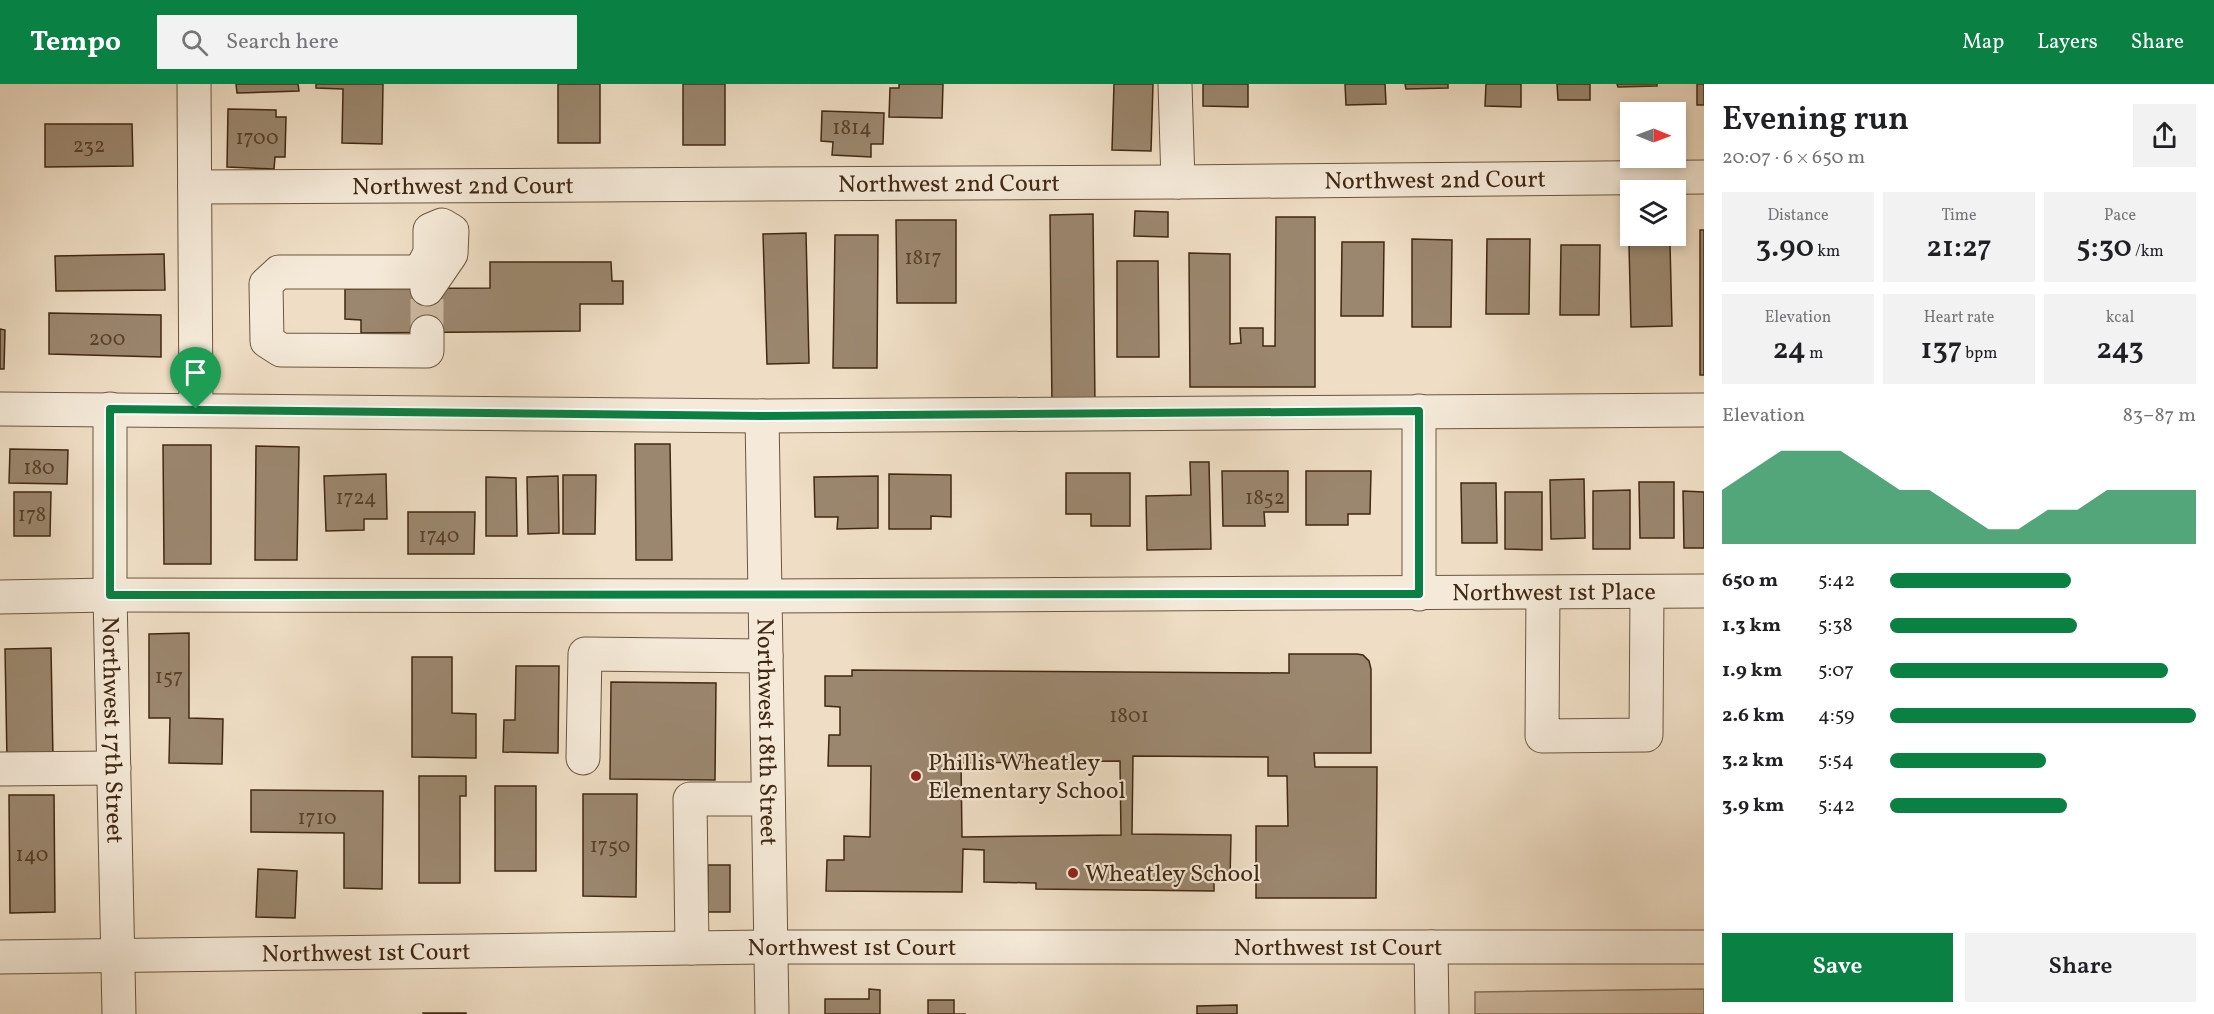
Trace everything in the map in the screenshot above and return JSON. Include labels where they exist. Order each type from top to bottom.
[{"type":"street","points":[[194,84],[196,409]]},
{"type":"street","points":[[1175,84],[1178,182]]},
{"type":"street","name":"Northwest 2nd Court","points":[[195,187],[1704,177]]},
{"type":"street","points":[[427,332],[427,351],[281,350],[267,341],[266,284],[279,272],[423,280],[430,254],[430,230],[442,225],[443,186]]},
{"type":"street","points":[[0,409],[196,409],[762,416],[1704,410]]},
{"type":"street","name":"Northwest 17th Street","points":[[110,409],[110,595],[119,1014]]},
{"type":"street","points":[[1419,411],[1419,594]]},
{"type":"street","name":"Northwest 18th Street","points":[[762,416],[772,1014]]},
{"type":"street","name":"Northwest 1st Place","points":[[0,597],[1419,594],[1704,591]]},
{"type":"street","points":[[1543,593],[1542,736],[1646,735],[1647,592]]},
{"type":"street","points":[[583,758],[585,654],[766,656]]},
{"type":"street","points":[[0,769],[114,768]]},
{"type":"street","points":[[692,948],[690,800],[768,799]]},
{"type":"street","name":"Northwest 1st Court","points":[[0,957],[771,947],[1704,947]]},
{"type":"street","points":[[1431,947],[1432,1014]]},
{"type":"shaded area","points":[[1704,989],[1704,1014],[1475,1014],[1475,992]]},
{"type":"building","points":[[236,84],[298,84],[299,91],[237,93]]},
{"type":"building","points":[[316,84],[383,84],[382,144],[342,143],[343,89],[316,88]]},
{"type":"building","points":[[558,84],[600,84],[600,143],[558,143]]},
{"type":"building","points":[[683,84],[725,84],[725,145],[683,145]]},
{"type":"building","points":[[899,84],[943,84],[942,118],[889,117],[890,88],[899,88]]},
{"type":"building","points":[[1114,84],[1153,84],[1151,151],[1112,150]]},
{"type":"building","points":[[1203,84],[1248,84],[1248,107],[1203,106]]},
{"type":"building","points":[[1345,84],[1385,84],[1386,104],[1346,105]]},
{"type":"building","points":[[1405,84],[1448,84],[1448,88],[1406,89]]},
{"type":"building","points":[[1486,84],[1521,84],[1521,107],[1485,106]]},
{"type":"building","points":[[1557,84],[1590,84],[1590,100],[1558,100]]},
{"type":"building","points":[[1617,84],[1657,84],[1657,86],[1618,87]]},
{"type":"building","points":[[1697,84],[1704,84],[1704,105],[1697,105]]},
{"type":"building","points":[[228,109],[276,110],[276,117],[286,117],[285,157],[275,157],[274,169],[227,167]]},
{"type":"building","points":[[822,111],[884,113],[883,144],[871,144],[871,157],[832,155],[833,142],[821,141]]},
{"type":"building","points":[[45,124],[132,124],[133,166],[45,167]]},
{"type":"building","points":[[1135,211],[1168,212],[1168,237],[1134,236]]},
{"type":"building","points":[[1093,214],[1095,406],[1052,407],[1050,215]]},
{"type":"building","points":[[1276,217],[1315,217],[1315,387],[1190,387],[1189,253],[1230,254],[1230,344],[1241,343],[1240,328],[1263,328],[1263,346],[1275,346]]},
{"type":"building","points":[[896,220],[956,220],[956,303],[897,303]]},
{"type":"building","points":[[1700,230],[1704,230],[1704,375],[1700,375]]},
{"type":"building","points":[[806,233],[809,363],[767,364],[763,234]]},
{"type":"building","points":[[835,235],[878,235],[877,368],[833,368]]},
{"type":"building","points":[[1412,239],[1452,240],[1451,327],[1412,327]]},
{"type":"building","points":[[1487,239],[1530,239],[1529,314],[1486,314]]},
{"type":"building","points":[[1342,242],[1384,242],[1383,316],[1341,316]]},
{"type":"building","points":[[1561,245],[1600,245],[1599,315],[1560,315]]},
{"type":"building","points":[[1629,246],[1670,246],[1672,326],[1631,327]]},
{"type":"building","points":[[164,254],[165,290],[56,291],[55,256]]},
{"type":"building","points":[[1117,261],[1158,261],[1159,357],[1117,357]]},
{"type":"building","points":[[490,262],[611,262],[612,281],[623,281],[623,304],[580,304],[580,331],[361,333],[361,320],[345,319],[345,289],[490,288]]},
{"type":"building","points":[[49,313],[161,315],[161,357],[49,354]]},
{"type":"building","points":[[0,329],[5,330],[4,369],[0,369]]},
{"type":"building","points":[[635,444],[670,444],[672,560],[636,560]]},
{"type":"building","points":[[163,445],[211,445],[211,564],[164,564]]},
{"type":"building","points":[[256,446],[299,447],[297,560],[255,560]]},
{"type":"building","points":[[10,449],[68,450],[67,484],[9,483]]},
{"type":"building","points":[[1190,462],[1209,462],[1211,549],[1147,550],[1146,496],[1191,495]]},
{"type":"building","points":[[1222,471],[1288,471],[1288,512],[1264,512],[1265,526],[1223,526]]},
{"type":"building","points":[[1306,471],[1371,471],[1370,514],[1348,514],[1348,525],[1306,525]]},
{"type":"building","points":[[1066,473],[1130,473],[1130,526],[1091,526],[1091,514],[1066,514]]},
{"type":"building","points":[[386,474],[387,519],[364,519],[364,530],[326,531],[324,476]]},
{"type":"building","points":[[889,474],[951,475],[951,517],[931,516],[931,529],[889,529]]},
{"type":"building","points":[[563,475],[596,475],[595,534],[563,534]]},
{"type":"building","points":[[558,476],[559,533],[528,534],[527,477]]},
{"type":"building","points":[[878,476],[878,528],[837,529],[838,517],[815,517],[814,477]]},
{"type":"building","points":[[486,477],[516,478],[517,536],[486,536]]},
{"type":"building","points":[[1584,479],[1585,538],[1551,539],[1550,480]]},
{"type":"building","points":[[1639,482],[1674,482],[1674,538],[1640,538]]},
{"type":"building","points":[[1461,483],[1496,483],[1497,543],[1462,543]]},
{"type":"building","points":[[1630,490],[1630,549],[1593,549],[1593,491]]},
{"type":"building","points":[[1683,491],[1704,492],[1704,548],[1684,548]]},
{"type":"building","points":[[14,492],[51,492],[50,536],[14,536]]},
{"type":"building","points":[[1505,492],[1542,492],[1542,550],[1505,549]]},
{"type":"building","points":[[408,512],[475,512],[474,554],[408,554]]},
{"type":"building","points":[[189,633],[189,718],[223,719],[222,764],[169,763],[170,718],[149,718],[149,634]]},
{"type":"building","points":[[51,648],[53,759],[7,760],[5,649]]},
{"type":"building","name":"Phillis Wheatley Elementary School","points":[[1289,654],[1357,654],[1363,655],[1369,661],[1371,669],[1371,753],[1314,753],[1315,767],[1377,767],[1376,898],[1256,898],[1256,826],[1288,826],[1287,776],[1268,776],[1268,757],[1133,756],[1132,834],[1231,835],[1230,879],[1214,878],[1214,891],[1036,889],[1036,883],[984,882],[984,850],[963,849],[962,892],[826,891],[827,860],[844,860],[844,836],[870,837],[871,766],[828,766],[829,735],[840,735],[840,707],[825,706],[825,676],[852,676],[852,670],[1289,673]],"holes":[[[1120,761],[1121,835],[962,837],[961,763]]]},
{"type":"building","points":[[412,657],[452,657],[452,713],[476,714],[476,758],[412,757]]},
{"type":"building","points":[[516,666],[559,666],[558,753],[503,752],[504,720],[515,720]]},
{"type":"building","points":[[611,682],[716,683],[715,780],[610,779]]},
{"type":"building","points":[[419,776],[466,776],[466,796],[460,796],[460,883],[419,883]]},
{"type":"building","points":[[495,786],[536,786],[536,871],[495,871]]},
{"type":"building","points":[[251,790],[383,791],[382,889],[344,888],[344,833],[251,832]]},
{"type":"building","points":[[583,794],[637,794],[636,897],[583,896]]},
{"type":"building","points":[[9,795],[54,795],[55,912],[10,913]]},
{"type":"building","points":[[708,865],[730,865],[730,912],[708,912]]},
{"type":"building","points":[[258,869],[297,871],[295,918],[256,917]]},
{"type":"building","points":[[869,989],[880,990],[880,1014],[825,1014],[825,999],[869,999]]},
{"type":"building","points":[[928,1000],[954,1000],[954,1014],[928,1014]]},
{"type":"building","points":[[1237,1005],[1237,1014],[1197,1014],[1197,1006]]},
{"type":"building","points":[[466,1013],[466,1014],[423,1014]]},
{"type":"tunnel","points":[[427,289],[427,332]]},
{"type":"place","name":"Phillis Wheatley Elementary School","points":[[916,776]]},
{"type":"place","name":"Wheatley School","points":[[1073,873]]},
{"type":"route","points":[[110,409],[196,409],[762,416],[1419,411],[1419,594],[110,595],[110,409]]}]
